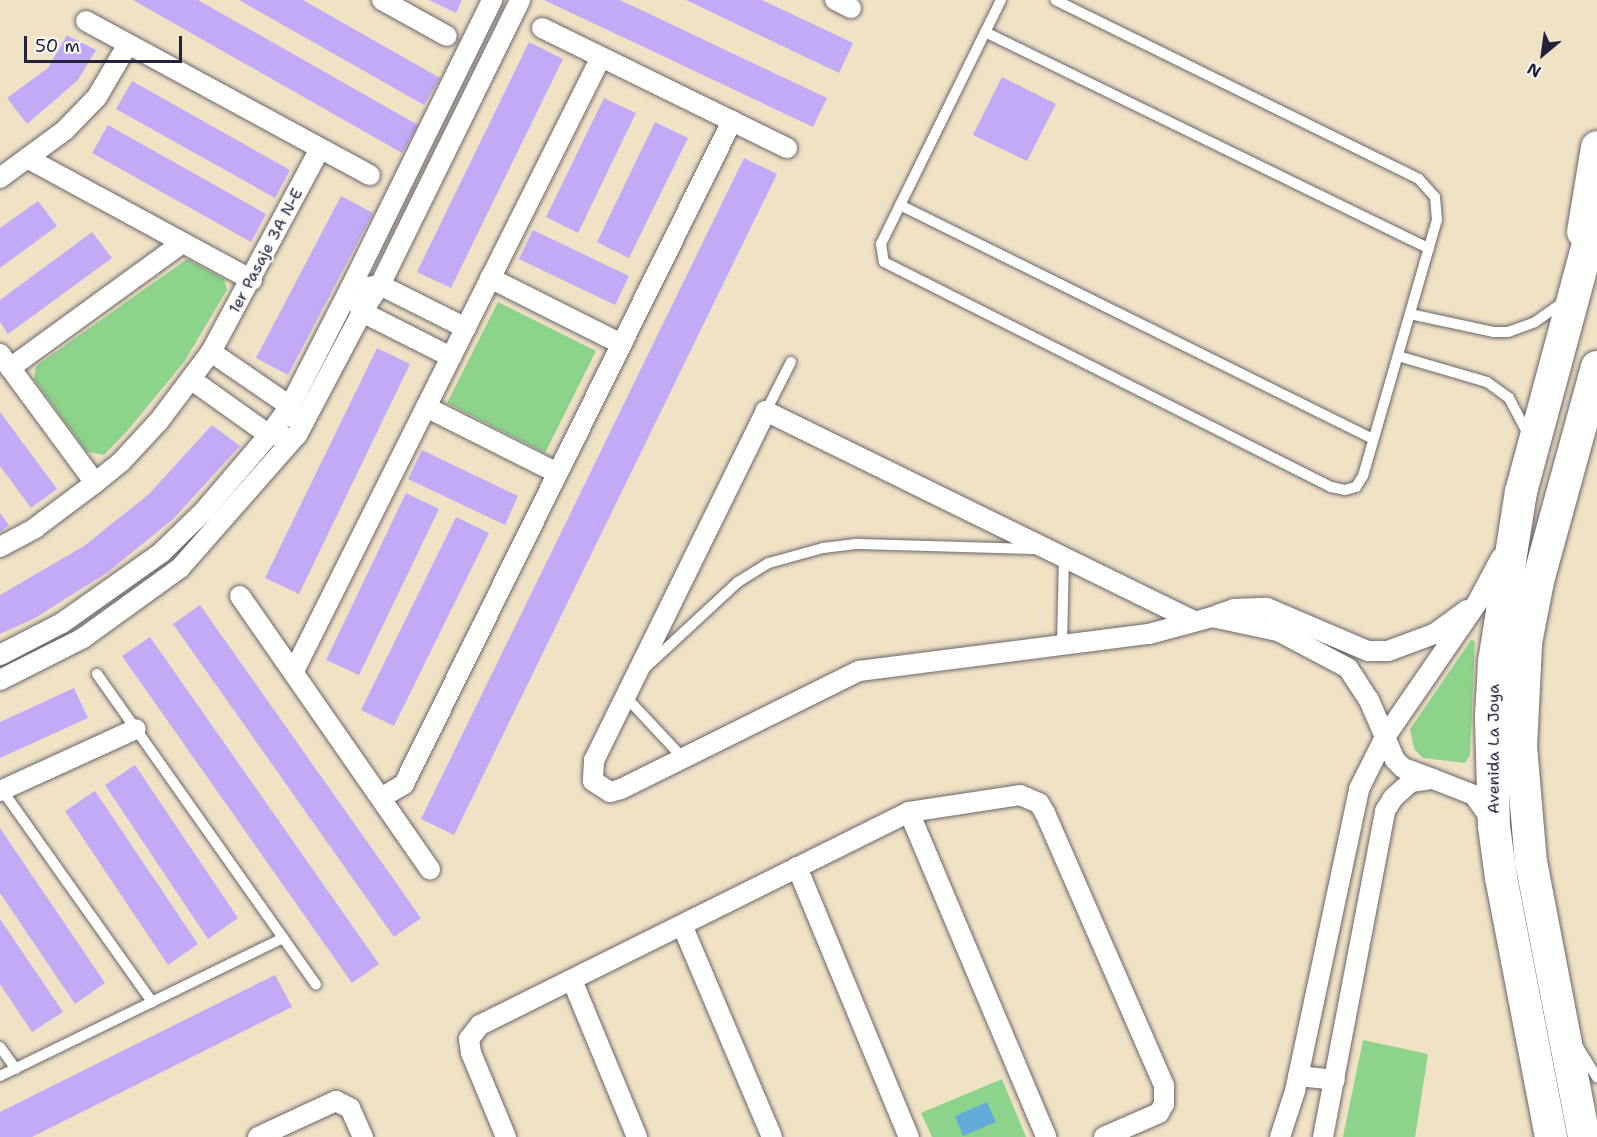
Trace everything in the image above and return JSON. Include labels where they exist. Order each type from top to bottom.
[{"type":"main road","points":[[1572,294],[1597,147]]},
{"type":"main road","points":[[1572,294],[1597,211]]},
{"type":"main road","name":"Avenida La Joya","points":[[1551,1137],[1494,826],[1491,716],[1494,662],[1521,492],[1572,294]]},
{"type":"main road","name":"Avenida La Joya","points":[[1584,1137],[1554,994],[1529,851],[1521,756],[1522,690],[1538,581],[1597,368]]},
{"type":"street","points":[[0,655],[62,623],[161,553],[204,511],[269,435],[290,406],[350,289],[492,0]]},
{"type":"street","points":[[0,680],[83,638],[180,568],[297,435],[362,312],[380,285],[520,0]]},
{"type":"street","points":[[386,1],[447,36]]},
{"type":"street","points":[[87,21],[370,175]]},
{"type":"street","points":[[542,28],[787,148]]},
{"type":"street","points":[[0,178],[65,130],[97,97],[128,44]]},
{"type":"street","points":[[294,671],[601,57]]},
{"type":"street","points":[[381,798],[404,784],[732,120]]},
{"type":"street","name":"1er Pasaje 3A N-E","points":[[0,547],[35,528],[121,462],[192,380],[211,352],[252,280],[320,149]]},
{"type":"street","points":[[27,158],[252,280]]},
{"type":"street","points":[[95,483],[5,361],[182,243]]},
{"type":"street","points":[[490,278],[621,344]]},
{"type":"street","points":[[350,289],[380,285],[466,328]]},
{"type":"street","points":[[350,289],[362,312],[451,357]]},
{"type":"street","points":[[211,352],[290,406],[297,435]]},
{"type":"street","points":[[192,380],[269,435],[297,435]]},
{"type":"street","points":[[426,407],[557,473]]},
{"type":"street","points":[[1192,620],[766,411],[594,760],[593,781],[599,788],[610,792],[621,789],[860,671],[1158,633],[1192,620],[1212,617],[1234,609],[1267,608],[1368,651],[1388,651],[1434,634],[1477,603]]},
{"type":"street","points":[[1280,1137],[1298,1076],[1359,789],[1385,736],[1477,603],[1504,548],[1521,492]]},
{"type":"street","points":[[240,596],[430,869]]},
{"type":"street","points":[[1212,617],[1278,631],[1348,668],[1369,700],[1390,753],[1403,768],[1474,795],[1494,826]]},
{"type":"street","points":[[1,790],[136,729]]},
{"type":"street","points":[[1323,1137],[1385,811],[1393,798],[1411,783],[1433,779]]},
{"type":"street","points":[[506,1137],[471,1053],[469,1039],[480,1025],[909,812],[1020,795],[1039,803],[1045,813],[1164,1086],[1164,1104],[1159,1113],[1104,1137]]},
{"type":"street","points":[[909,812],[1046,1137]]},
{"type":"street","points":[[796,867],[909,1137]]},
{"type":"street","points":[[682,925],[772,1137]]},
{"type":"street","points":[[572,980],[637,1137]]},
{"type":"street","points":[[1298,1076],[1335,1080]]},
{"type":"street","points":[[258,1137],[336,1101],[350,1108],[363,1137]]},
{"type":"lane","points":[[1001,0],[881,244],[880,256],[889,266],[1320,481],[1338,489],[1356,487],[1373,440],[1429,249],[1438,208],[1430,188],[1419,179],[1056,0]]},
{"type":"lane","points":[[985,32],[1429,249]]},
{"type":"lane","points":[[900,205],[1373,440]]},
{"type":"lane","points":[[1410,314],[1493,332],[1508,332],[1535,322],[1572,294]]},
{"type":"lane","points":[[1398,356],[1476,377],[1498,388],[1509,398],[1527,429],[1529,455]]},
{"type":"lane","points":[[766,411],[791,362]]},
{"type":"lane","points":[[634,678],[738,582],[770,563],[823,548],[856,544],[1056,553],[1062,645]]},
{"type":"lane","points":[[97,674],[316,984]]},
{"type":"lane","points":[[625,696],[683,758]]},
{"type":"lane","points":[[1,790],[152,1002]]},
{"type":"lane","points":[[0,1077],[283,938]]},
{"type":"lane","points":[[1554,994],[1575,1042],[1597,1077]]},
{"type":"lane","points":[[0,1047],[16,1069]]},
{"type":"green space","points":[[187,259],[224,279],[227,290],[184,362],[128,430],[104,455],[87,452],[34,379],[36,366]]},
{"type":"green space","points":[[498,302],[596,351],[545,453],[447,403]]},
{"type":"green space","points":[[1471,640],[1475,641],[1470,755],[1465,763],[1423,758],[1414,749],[1410,729]]},
{"type":"green space","points":[[1363,1040],[1428,1054],[1415,1137],[1343,1137]]},
{"type":"green space","points":[[1002,1079],[1026,1137],[932,1137],[921,1113]]},
{"type":"water","points":[[987,1102],[996,1122],[963,1136],[955,1116]]},
{"type":"building","points":[[133,0],[198,0],[418,125],[402,153]]},
{"type":"building","points":[[239,0],[303,0],[440,78],[424,105]]},
{"type":"building","points":[[429,0],[462,0],[456,13]]},
{"type":"building","points":[[544,0],[620,0],[827,98],[813,127]]},
{"type":"building","points":[[686,0],[762,0],[853,43],[839,73]]},
{"type":"building","points":[[67,35],[96,50],[78,80],[27,124],[7,98],[48,68]]},
{"type":"building","points":[[529,42],[563,59],[451,288],[417,272]]},
{"type":"building","points":[[1002,77],[1056,104],[1027,161],[973,135]]},
{"type":"building","points":[[132,81],[290,170],[275,198],[116,109]]},
{"type":"building","points":[[604,98],[636,113],[578,233],[546,217]]},
{"type":"building","points":[[655,122],[688,138],[629,258],[597,242]]},
{"type":"building","points":[[108,125],[266,214],[251,242],[92,153]]},
{"type":"building","points":[[744,158],[777,174],[454,835],[421,819]]},
{"type":"building","points":[[341,196],[373,213],[288,375],[256,358]]},
{"type":"building","points":[[38,201],[57,226],[0,268],[0,228]]},
{"type":"building","points":[[533,230],[629,276],[615,305],[519,259]]},
{"type":"building","points":[[92,232],[112,258],[8,334],[0,322],[0,300]]},
{"type":"building","points":[[377,348],[410,364],[299,594],[265,578]]},
{"type":"building","points":[[0,412],[57,489],[31,508],[0,466]]},
{"type":"building","points":[[212,425],[240,446],[173,519],[108,572],[35,618],[0,634],[0,595],[84,546],[149,494]]},
{"type":"building","points":[[422,450],[518,496],[505,525],[408,479]]},
{"type":"building","points":[[406,493],[439,509],[359,675],[326,660]]},
{"type":"building","points":[[0,513],[9,525],[0,532]]},
{"type":"building","points":[[456,517],[489,533],[394,726],[361,710]]},
{"type":"building","points":[[200,605],[421,918],[394,937],[173,624]]},
{"type":"building","points":[[150,637],[379,964],[352,983],[122,656]]},
{"type":"building","points":[[74,688],[88,718],[0,758],[0,722]]},
{"type":"building","points":[[135,765],[238,918],[208,939],[105,785]]},
{"type":"building","points":[[95,791],[198,944],[168,965],[65,811]]},
{"type":"building","points":[[0,828],[105,983],[75,1004],[0,893]]},
{"type":"building","points":[[0,919],[63,1012],[32,1032],[0,984]]},
{"type":"building","points":[[275,975],[292,1007],[32,1137],[0,1137],[0,1112]]}]
